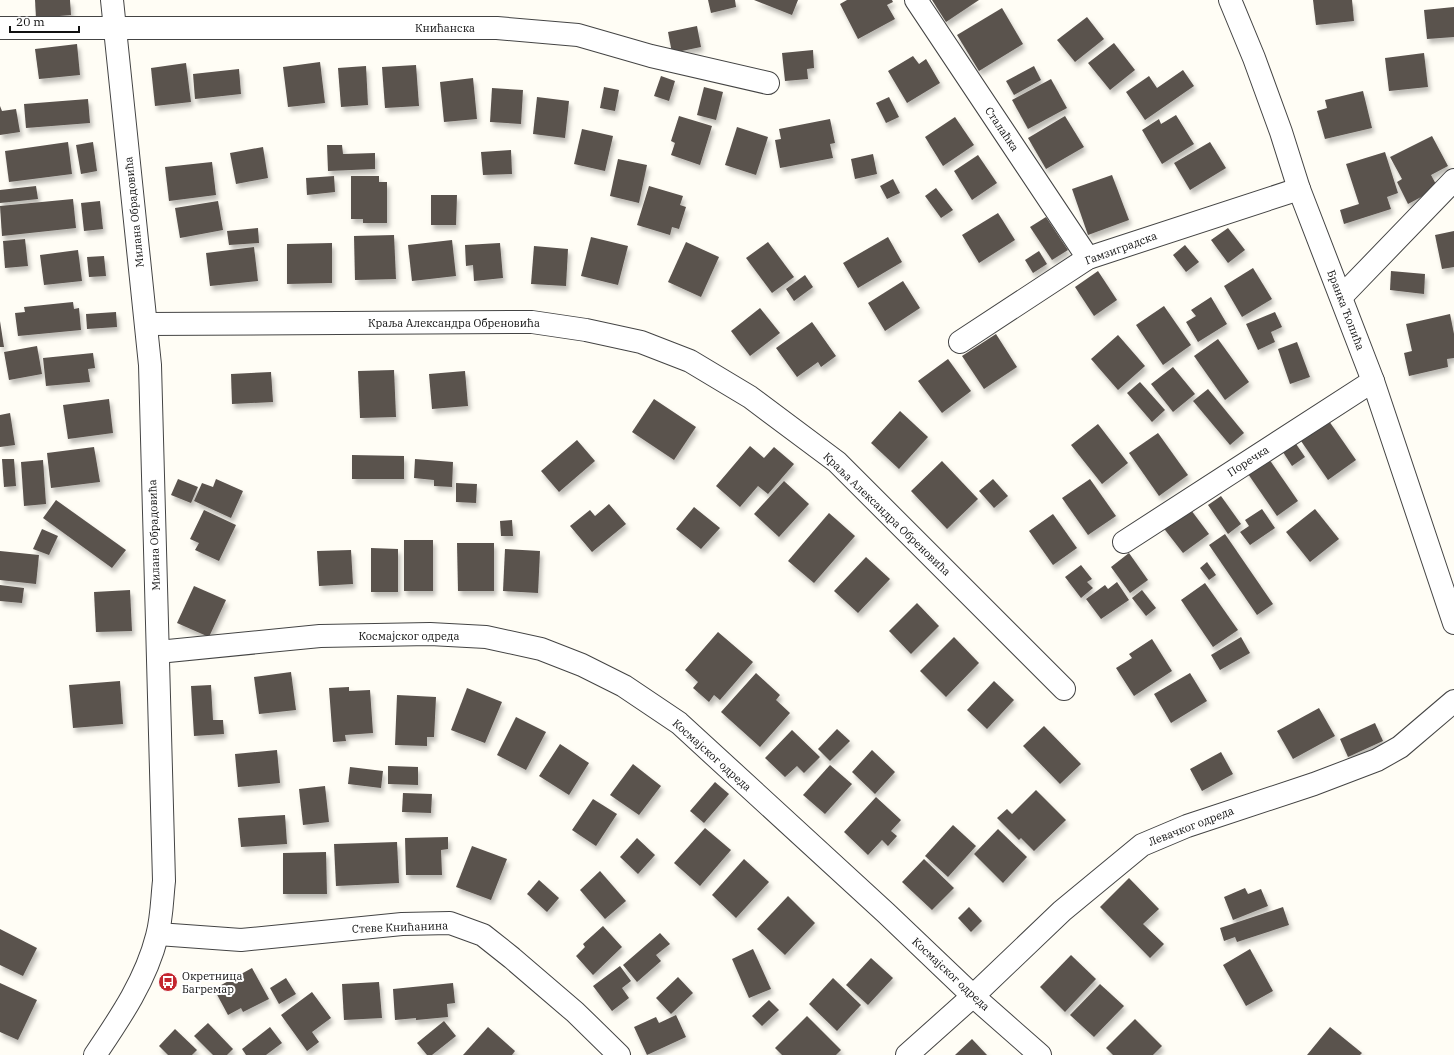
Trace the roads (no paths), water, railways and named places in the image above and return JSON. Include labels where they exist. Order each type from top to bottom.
[{"type":"street","name":"Милана Обрадовића","points":[[95,1055],[123,1013],[150,960],[158,934],[164,881],[150,365],[112,0]]},
{"type":"street","name":"Сталаћка","points":[[916,0],[1088,258]]},
{"type":"street","name":"Бранка Ћопића","points":[[1230,0],[1276,117],[1299,189],[1342,296],[1373,381],[1454,624]]},
{"type":"street","name":"Книћанска","points":[[0,28],[497,28],[578,35],[651,56],[768,83]]},
{"type":"street","points":[[1342,296],[1454,180]]},
{"type":"street","name":"Гамзиградска","points":[[960,342],[1088,258],[1299,189]]},
{"type":"street","name":"Краља Александра Обреновића","points":[[146,324],[532,322],[586,330],[641,342],[690,361],[750,397],[837,462],[1064,689]]},
{"type":"street","name":"Поречка","points":[[1124,542],[1373,381]]},
{"type":"street","name":"Космајског одреда","points":[[158,652],[320,636],[430,634],[486,637],[541,649],[582,665],[624,686],[679,723],[886,913],[973,996],[1040,1055]]},
{"type":"street","name":"Левачког одреда","points":[[906,1055],[973,996],[1062,911],[1142,845],[1187,826],[1314,784],[1377,760],[1400,747],[1454,701]]},
{"type":"street","name":"Стеве Книћанина","points":[[158,934],[241,940],[402,924],[450,923],[483,935],[495,944],[575,1012],[619,1055]]},
{"type":"place","name":"Окретница Багремар","points":[[168,982]]}]
